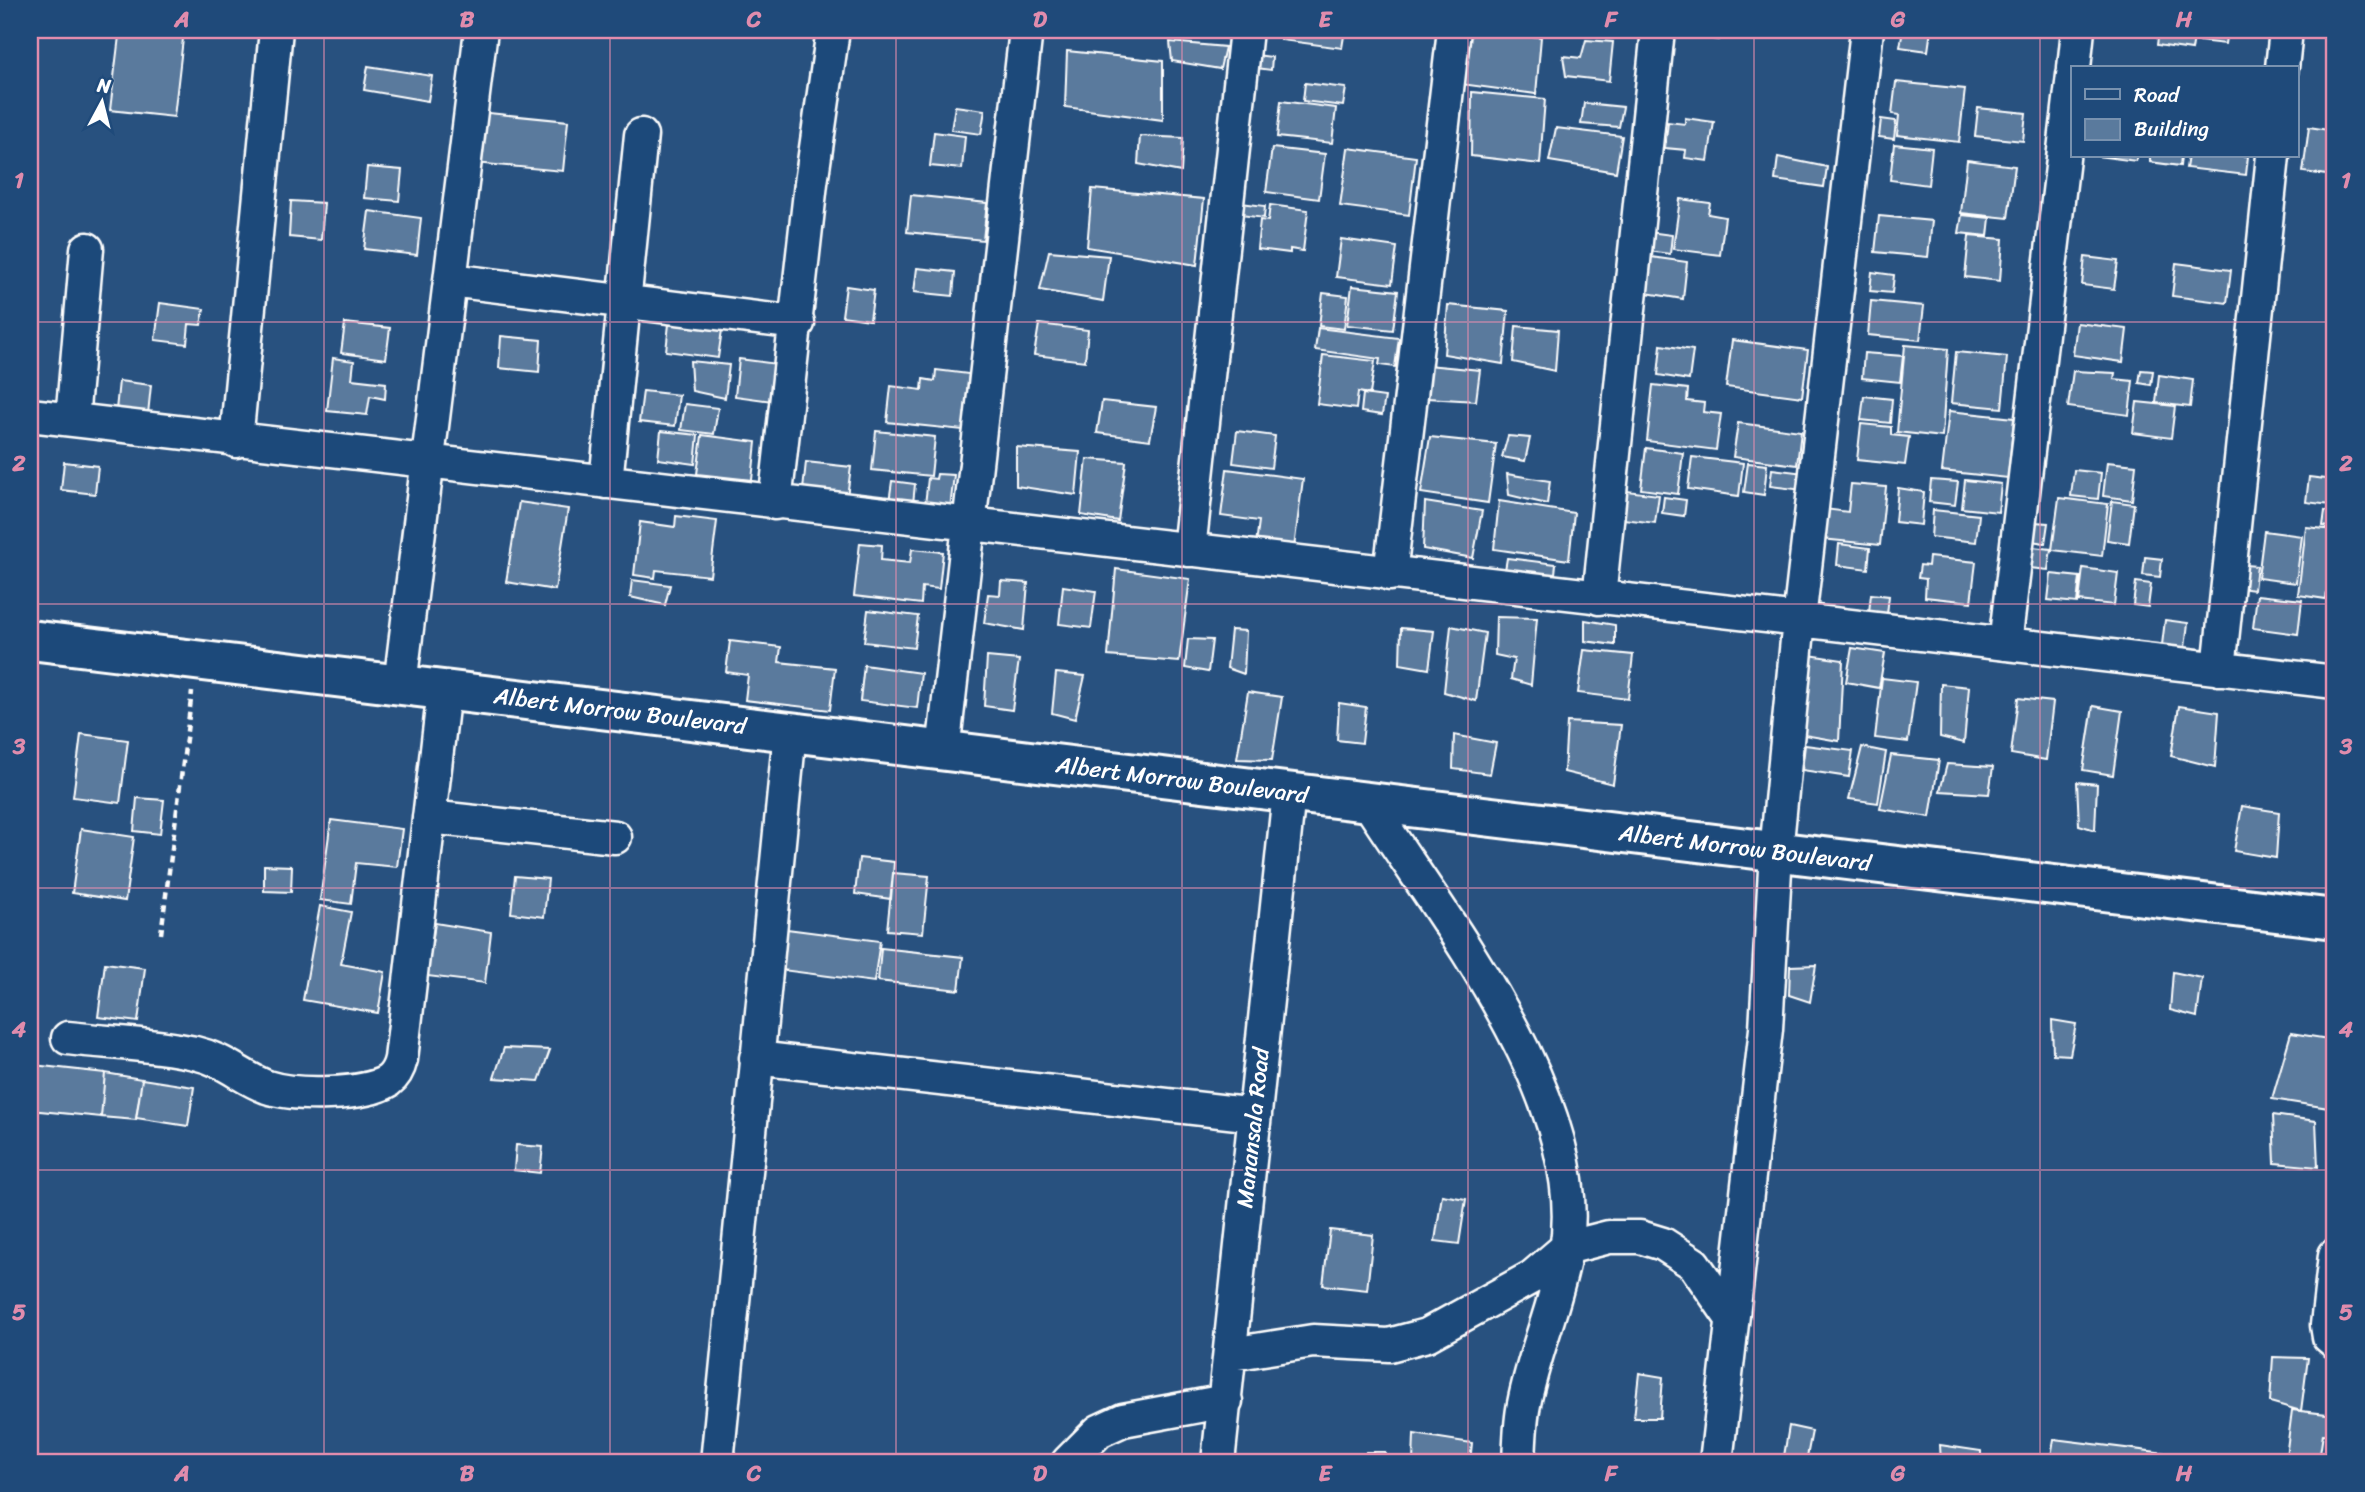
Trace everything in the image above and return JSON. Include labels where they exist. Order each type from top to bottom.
[{"type":"highway","name":"Albert Morrow Boulevard","points":[[30,640],[2335,919]]},
{"type":"street","points":[[236,441],[276,30]]},
{"type":"street","points":[[400,685],[481,30]]},
{"type":"street","points":[[775,503],[798,323],[811,183],[834,30]]},
{"type":"street","points":[[943,751],[1026,30]]},
{"type":"street","points":[[1189,550],[1246,30]]},
{"type":"street","points":[[1390,574],[1454,30]]},
{"type":"street","points":[[1599,598],[1658,30]]},
{"type":"street","points":[[1716,1462],[1766,1029],[1776,852],[1799,620],[1867,30]]},
{"type":"street","points":[[2074,66],[2078,30]]},
{"type":"street","points":[[2282,66],[2286,30]]},
{"type":"street","points":[[2005,644],[2071,92]]},
{"type":"street","points":[[606,482],[641,135]]},
{"type":"street","points":[[2219,669],[2273,158]]},
{"type":"street","points":[[72,420],[87,249]]},
{"type":"street","points":[[450,280],[625,304],[798,323]]},
{"type":"street","points":[[30,415],[236,441],[2335,682]]},
{"type":"street","points":[[68,1038],[194,1053],[232,1066],[264,1086],[283,1091],[358,1090],[389,1080],[398,1070],[401,1059],[444,690]]},
{"type":"street","points":[[717,1462],[790,732]]},
{"type":"street","name":"Manansala Road","points":[[1218,1462],[1289,793]]},
{"type":"street","points":[[1368,802],[1490,990],[1546,1098],[1560,1146],[1567,1187],[1566,1248],[1524,1404],[1518,1462]]},
{"type":"street","points":[[429,817],[615,837]]},
{"type":"street","points":[[756,1058],[1255,1115]]},
{"type":"street","points":[[1231,1354],[1313,1341],[1390,1345],[1427,1335],[1532,1277],[1566,1248],[1609,1237],[1640,1237],[1663,1244],[1694,1264],[1732,1319]]},
{"type":"street","points":[[2335,1255],[2327,1325],[2329,1337],[2335,1342]]},
{"type":"street","points":[[1068,1462],[1099,1431],[1123,1420],[1226,1401]]},
{"type":"path","points":[[161,934],[196,660]]},
{"type":"building","points":[[148,30],[184,30],[174,117],[110,110],[119,36],[147,39]]},
{"type":"building","points":[[1150,30],[1219,30],[1219,38]]},
{"type":"building","points":[[1282,30],[1345,30],[1342,48],[1281,40]]},
{"type":"building","points":[[1470,30],[1541,37],[1536,94],[1461,84]]},
{"type":"building","points":[[1695,30],[1721,30],[1719,40],[1694,37]]},
{"type":"building","points":[[1903,30],[1931,30],[1928,51],[1900,47]]},
{"type":"building","points":[[2159,30],[2195,30],[2192,50],[2157,45]]},
{"type":"building","points":[[2201,30],[2227,30],[2225,44],[2200,41]]},
{"type":"building","points":[[1586,40],[1613,42],[1609,81],[1566,76],[1563,56],[1581,58]]},
{"type":"building","points":[[1170,42],[1225,47],[1220,69],[1172,61]]},
{"type":"building","points":[[1067,51],[1163,61],[1163,120],[1065,107]]},
{"type":"building","points":[[1256,55],[1272,57],[1271,70],[1255,68]]},
{"type":"building","points":[[368,66],[432,76],[428,101],[364,90]]},
{"type":"building","points":[[1896,82],[1965,89],[1959,142],[1897,135],[1899,115],[1892,114]]},
{"type":"building","points":[[1305,83],[1346,88],[1343,106],[1303,101]]},
{"type":"building","points":[[1472,92],[1545,99],[1540,164],[1471,156]]},
{"type":"building","points":[[1281,101],[1336,108],[1332,143],[1277,137]]},
{"type":"building","points":[[1584,103],[1623,107],[1619,127],[1581,124]]},
{"type":"building","points":[[955,106],[985,110],[981,134],[951,130]]},
{"type":"building","points":[[1978,108],[2026,113],[2023,141],[1975,136]]},
{"type":"building","points":[[479,112],[568,121],[563,171],[474,163]]},
{"type":"building","points":[[1685,118],[1714,122],[1708,161],[1685,158],[1686,150],[1665,148],[1668,122],[1685,124]]},
{"type":"building","points":[[1881,119],[1896,121],[1894,139],[1879,137]]},
{"type":"building","points":[[2309,127],[2335,131],[2335,176],[2303,172]]},
{"type":"building","points":[[1556,128],[1622,136],[1616,172],[1549,161]]},
{"type":"building","points":[[934,132],[965,136],[962,169],[930,166]]},
{"type":"building","points":[[1140,136],[1183,138],[1181,172],[1138,164]]},
{"type":"building","points":[[1894,144],[1932,148],[1928,185],[1890,180]]},
{"type":"building","points":[[1272,148],[1325,154],[1319,199],[1266,192]]},
{"type":"building","points":[[1348,148],[1416,157],[1409,215],[1340,206]]},
{"type":"building","points":[[1778,157],[1827,167],[1824,187],[1775,180]]},
{"type":"building","points":[[2113,158],[2137,158],[2136,161]]},
{"type":"building","points":[[2150,158],[2181,158],[2180,166],[2150,162]]},
{"type":"building","points":[[2188,158],[2248,158],[2246,175],[2186,168]]},
{"type":"building","points":[[1967,160],[2015,166],[2008,218],[1961,213]]},
{"type":"building","points":[[367,167],[402,170],[399,201],[364,198]]},
{"type":"building","points":[[1092,189],[1204,199],[1197,265],[1087,247]]},
{"type":"building","points":[[911,195],[987,203],[983,240],[907,232]]},
{"type":"building","points":[[1680,199],[1710,203],[1708,214],[1725,217],[1720,255],[1673,249]]},
{"type":"building","points":[[291,201],[324,203],[321,240],[289,237]]},
{"type":"building","points":[[1241,203],[1265,206],[1264,218],[1240,215]]},
{"type":"building","points":[[1270,205],[1308,210],[1303,251],[1290,249],[1290,253],[1257,249],[1260,220],[1268,221]]},
{"type":"building","points":[[369,211],[421,218],[417,255],[364,249]]},
{"type":"building","points":[[1962,215],[1990,218],[1988,236],[1959,233]]},
{"type":"building","points":[[1879,216],[1932,221],[1928,257],[1875,252]]},
{"type":"building","points":[[1649,232],[1672,235],[1670,254],[1647,251]]},
{"type":"building","points":[[1969,236],[2003,239],[2000,281],[1965,277]]},
{"type":"building","points":[[1341,239],[1397,247],[1392,284],[1336,277]]},
{"type":"building","points":[[1049,251],[1109,256],[1103,301],[1040,290]]},
{"type":"building","points":[[1651,257],[1687,262],[1683,299],[1646,293]]},
{"type":"building","points":[[2085,257],[2118,261],[2114,289],[2082,285]]},
{"type":"building","points":[[2176,263],[2231,270],[2227,303],[2172,296]]},
{"type":"building","points":[[917,268],[955,272],[953,296],[914,292]]},
{"type":"building","points":[[1872,272],[1894,275],[1892,293],[1870,291]]},
{"type":"building","points":[[846,286],[874,290],[870,320],[842,316]]},
{"type":"building","points":[[1352,286],[1398,291],[1393,330],[1347,325]]},
{"type":"building","points":[[1323,293],[1348,296],[1344,329],[1319,326]]},
{"type":"building","points":[[1871,301],[1924,306],[1920,340],[1868,335]]},
{"type":"building","points":[[160,303],[204,309],[201,325],[189,324],[187,344],[155,340]]},
{"type":"building","points":[[1448,305],[1508,311],[1503,364],[1444,354]]},
{"type":"building","points":[[345,323],[390,328],[386,359],[341,353]]},
{"type":"building","points":[[2077,323],[2127,329],[2123,362],[2073,355]]},
{"type":"building","points":[[669,324],[722,330],[718,358],[666,351]]},
{"type":"building","points":[[1039,324],[1088,330],[1085,361],[1034,355]]},
{"type":"building","points":[[1516,326],[1558,330],[1555,371],[1513,362]]},
{"type":"building","points":[[1318,328],[1399,338],[1395,367],[1379,365],[1380,359],[1315,350]]},
{"type":"building","points":[[501,336],[541,340],[539,372],[499,368]]},
{"type":"building","points":[[1732,340],[1808,350],[1802,397],[1726,387]]},
{"type":"building","points":[[1661,345],[1693,350],[1689,380],[1658,375]]},
{"type":"building","points":[[1905,345],[1948,349],[1942,437],[1897,432]]},
{"type":"building","points":[[1956,352],[2007,357],[2002,408],[1951,403]]},
{"type":"building","points":[[1864,353],[1903,356],[1900,382],[1862,378]]},
{"type":"building","points":[[1323,355],[1375,361],[1370,394],[1358,392],[1356,409],[1317,404]]},
{"type":"building","points":[[333,358],[354,361],[352,379],[386,383],[385,399],[370,396],[367,415],[327,411]]},
{"type":"building","points":[[739,359],[777,364],[772,401],[735,396]]},
{"type":"building","points":[[690,361],[729,365],[725,398],[692,391]]},
{"type":"building","points":[[1427,365],[1480,370],[1476,401],[1427,398]]},
{"type":"building","points":[[936,370],[969,374],[963,430],[887,422],[891,386],[922,390],[923,379],[935,381]]},
{"type":"building","points":[[2141,370],[2153,371],[2151,385],[2139,383]]},
{"type":"building","points":[[2073,371],[2115,373],[2114,379],[2133,381],[2129,415],[2068,407]]},
{"type":"building","points":[[2159,375],[2193,380],[2190,407],[2156,403]]},
{"type":"building","points":[[119,381],[151,385],[148,414],[116,410]]},
{"type":"building","points":[[1653,385],[1688,389],[1687,401],[1704,403],[1703,412],[1721,414],[1716,450],[1647,441]]},
{"type":"building","points":[[643,391],[679,395],[675,426],[639,422]]},
{"type":"building","points":[[1363,394],[1385,397],[1382,415],[1361,412]]},
{"type":"building","points":[[1864,396],[1892,399],[1890,423],[1861,420]]},
{"type":"building","points":[[1102,401],[1156,407],[1150,440],[1097,433]]},
{"type":"building","points":[[2137,402],[2175,406],[2171,438],[2133,433]]},
{"type":"building","points":[[685,404],[718,408],[714,434],[681,430]]},
{"type":"building","points":[[1949,411],[2014,418],[2008,478],[1942,471]]},
{"type":"building","points":[[1738,423],[1801,431],[1797,465],[1733,457]]},
{"type":"building","points":[[1861,424],[1891,427],[1891,435],[1909,437],[1905,465],[1857,460]]},
{"type":"building","points":[[661,431],[698,435],[695,464],[658,459]]},
{"type":"building","points":[[876,431],[935,437],[931,476],[872,470]]},
{"type":"building","points":[[1237,431],[1275,436],[1271,468],[1233,463]]},
{"type":"building","points":[[702,435],[756,442],[752,480],[697,474]]},
{"type":"building","points":[[1508,436],[1530,438],[1525,461],[1502,457]]},
{"type":"building","points":[[1430,437],[1496,444],[1488,503],[1421,493]]},
{"type":"building","points":[[1016,447],[1080,452],[1076,495],[1016,486]]},
{"type":"building","points":[[1646,448],[1683,453],[1678,494],[1641,489]]},
{"type":"building","points":[[1692,457],[1743,463],[1739,496],[1688,489]]},
{"type":"building","points":[[1087,459],[1126,462],[1118,521],[1081,515]]},
{"type":"building","points":[[64,462],[98,466],[95,494],[61,490]]},
{"type":"building","points":[[806,462],[851,467],[846,504],[802,499]]},
{"type":"building","points":[[2107,462],[2136,465],[2132,500],[2103,496]]},
{"type":"building","points":[[1748,463],[1767,465],[1764,495],[1744,492]]},
{"type":"building","points":[[1227,469],[1303,479],[1294,548],[1256,544],[1259,521],[1221,516]]},
{"type":"building","points":[[1772,469],[1805,473],[1803,490],[1770,486]]},
{"type":"building","points":[[2074,470],[2101,473],[2098,499],[2071,496]]},
{"type":"building","points":[[937,474],[954,475],[950,508],[925,505],[928,478],[936,479]]},
{"type":"building","points":[[1507,474],[1550,481],[1547,504],[1509,495]]},
{"type":"building","points":[[2309,477],[2334,480],[2330,505],[2306,502]]},
{"type":"building","points":[[1931,480],[1958,482],[1955,505],[1929,502]]},
{"type":"building","points":[[1965,480],[2001,484],[1998,512],[1962,508]]},
{"type":"building","points":[[892,481],[915,484],[913,504],[889,502]]},
{"type":"building","points":[[1851,484],[1886,487],[1880,545],[1822,539],[1825,509],[1848,512]]},
{"type":"building","points":[[1898,488],[1924,492],[1921,525],[1895,522]]},
{"type":"building","points":[[1619,490],[1659,495],[1655,523],[1615,518]]},
{"type":"building","points":[[1664,497],[1686,500],[1684,516],[1662,513]]},
{"type":"building","points":[[2059,498],[2108,504],[2102,556],[2052,550]]},
{"type":"building","points":[[1499,501],[1574,513],[1569,560],[1494,549]]},
{"type":"building","points":[[2112,501],[2134,504],[2129,543],[2107,540]]},
{"type":"building","points":[[519,502],[568,509],[555,590],[506,582]]},
{"type":"building","points":[[1425,502],[1482,511],[1473,558],[1423,549]]},
{"type":"building","points":[[1933,510],[1979,515],[1976,542],[1931,537]]},
{"type":"building","points":[[2325,511],[2335,513],[2335,528],[2323,526]]},
{"type":"building","points":[[676,516],[717,521],[710,576],[656,570],[655,578],[634,575],[640,522],[675,527]]},
{"type":"building","points":[[2034,522],[2048,523],[2045,543],[2031,541]]},
{"type":"building","points":[[2306,527],[2335,530],[2326,599],[2298,595]]},
{"type":"building","points":[[2264,531],[2302,536],[2296,583],[2258,578]]},
{"type":"building","points":[[860,543],[882,545],[881,560],[910,563],[912,549],[943,552],[939,589],[922,587],[921,604],[854,596]]},
{"type":"building","points":[[1839,544],[1870,548],[1868,569],[1837,565]]},
{"type":"building","points":[[2032,547],[2051,549],[2048,570],[2030,568]]},
{"type":"building","points":[[1929,557],[1976,562],[1971,602],[1925,597],[1926,579],[1918,578],[1920,565],[1928,566]]},
{"type":"building","points":[[2145,557],[2162,559],[2160,577],[2143,575]]},
{"type":"building","points":[[1507,558],[1556,564],[1554,583],[1504,576]]},
{"type":"building","points":[[2234,564],[2257,566],[2254,590],[2231,587]]},
{"type":"building","points":[[2083,568],[2118,573],[2114,605],[2079,601]]},
{"type":"building","points":[[1116,569],[1190,579],[1179,662],[1108,656]]},
{"type":"building","points":[[2051,574],[2080,577],[2077,603],[2048,600]]},
{"type":"building","points":[[632,580],[670,585],[665,605],[630,597]]},
{"type":"building","points":[[1001,581],[1028,583],[1024,630],[984,623],[988,594],[1000,595]]},
{"type":"building","points":[[2136,582],[2151,584],[2148,607],[2133,605]]},
{"type":"building","points":[[1063,586],[1096,591],[1091,628],[1059,624]]},
{"type":"building","points":[[1871,594],[1889,596],[1887,614],[1869,612]]},
{"type":"building","points":[[2257,595],[2302,600],[2298,634],[2253,628]]},
{"type":"building","points":[[2332,599],[2335,599],[2335,660],[2326,659]]},
{"type":"building","points":[[868,610],[918,616],[914,648],[864,642]]},
{"type":"building","points":[[1496,617],[1537,618],[1531,685],[1511,679],[1514,659],[1495,655]]},
{"type":"building","points":[[1585,620],[1615,625],[1615,645],[1585,641]]},
{"type":"building","points":[[2165,620],[2188,623],[2185,648],[2162,645]]},
{"type":"building","points":[[1451,626],[1485,633],[1476,701],[1444,692]]},
{"type":"building","points":[[1401,628],[1434,631],[1429,669],[1400,664]]},
{"type":"building","points":[[1231,630],[1246,631],[1244,674],[1227,668]]},
{"type":"building","points":[[1188,639],[1212,640],[1208,672],[1185,668]]},
{"type":"building","points":[[730,641],[781,647],[779,662],[835,668],[830,710],[745,700],[748,675],[726,672]]},
{"type":"building","points":[[1852,648],[1885,653],[1879,688],[1846,682]]},
{"type":"building","points":[[1584,650],[1633,655],[1628,699],[1578,693]]},
{"type":"building","points":[[1809,655],[1843,660],[1839,741],[1804,735]]},
{"type":"building","points":[[987,657],[1019,660],[1012,710],[984,706]]},
{"type":"building","points":[[864,665],[921,673],[917,708],[860,701]]},
{"type":"building","points":[[1056,673],[1085,676],[1075,719],[1052,713]]},
{"type":"building","points":[[1882,678],[1916,682],[1908,742],[1875,738]]},
{"type":"building","points":[[1941,684],[1969,687],[1964,743],[1940,737]]},
{"type":"building","points":[[1248,692],[1282,697],[1272,760],[1237,759]]},
{"type":"building","points":[[2018,698],[2053,702],[2046,760],[2011,754]]},
{"type":"building","points":[[1339,703],[1366,707],[1362,743],[1337,740]]},
{"type":"building","points":[[2093,706],[2122,711],[2113,775],[2083,770]]},
{"type":"building","points":[[2179,706],[2219,712],[2215,767],[2171,756]]},
{"type":"building","points":[[1567,722],[1621,725],[1613,784],[1564,772]]},
{"type":"building","points":[[81,734],[128,740],[120,803],[73,797]]},
{"type":"building","points":[[1454,735],[1496,743],[1490,774],[1453,769]]},
{"type":"building","points":[[1805,745],[1853,751],[1849,777],[1802,770]]},
{"type":"building","points":[[1862,747],[1886,752],[1878,803],[1849,799]]},
{"type":"building","points":[[1891,755],[1939,760],[1930,817],[1880,809]]},
{"type":"building","points":[[1947,764],[1993,767],[1989,794],[1940,791]]},
{"type":"building","points":[[2077,782],[2097,784],[2095,830],[2079,825]]},
{"type":"building","points":[[137,798],[164,800],[160,834],[134,831]]},
{"type":"building","points":[[2242,806],[2279,812],[2276,858],[2234,851]]},
{"type":"building","points":[[331,820],[402,829],[397,867],[356,863],[351,904],[320,900]]},
{"type":"building","points":[[81,829],[134,837],[125,901],[72,893]]},
{"type":"building","points":[[859,858],[894,862],[891,899],[855,894]]},
{"type":"building","points":[[264,865],[292,866],[291,892],[264,891]]},
{"type":"building","points":[[893,873],[929,876],[923,933],[887,930]]},
{"type":"building","points":[[515,876],[548,879],[544,917],[511,913]]},
{"type":"building","points":[[320,906],[351,912],[341,964],[385,972],[378,1013],[303,1000]]},
{"type":"building","points":[[435,923],[491,932],[485,983],[427,976]]},
{"type":"building","points":[[787,929],[880,941],[874,982],[782,970]]},
{"type":"building","points":[[881,948],[963,957],[959,990],[878,981]]},
{"type":"building","points":[[105,963],[145,968],[138,1022],[98,1017]]},
{"type":"building","points":[[1816,965],[1810,1002],[1789,995],[1790,966]]},
{"type":"building","points":[[2173,972],[2202,978],[2197,1017],[2170,1010]]},
{"type":"building","points":[[2052,1020],[2076,1024],[2070,1055],[2053,1054]]},
{"type":"building","points":[[2291,1033],[2335,1040],[2335,1109],[2272,1099]]},
{"type":"building","points":[[504,1048],[550,1050],[539,1081],[494,1078]]},
{"type":"building","points":[[33,1065],[105,1073],[101,1117],[30,1110]]},
{"type":"building","points":[[105,1073],[142,1079],[136,1120],[101,1117]]},
{"type":"building","points":[[142,1079],[194,1087],[188,1126],[136,1118]]},
{"type":"building","points":[[2273,1115],[2316,1121],[2318,1167],[2275,1163]]},
{"type":"building","points":[[516,1145],[543,1147],[540,1173],[514,1170]]},
{"type":"building","points":[[1442,1195],[1466,1199],[1459,1244],[1435,1241]]},
{"type":"building","points":[[1330,1230],[1373,1235],[1367,1290],[1323,1285]]},
{"type":"building","points":[[2273,1357],[2308,1358],[2301,1411],[2270,1402]]},
{"type":"building","points":[[1639,1373],[1663,1377],[1660,1418],[1634,1418]]},
{"type":"building","points":[[2292,1410],[2335,1415],[2335,1435],[2323,1434],[2319,1461],[2286,1457]]},
{"type":"building","points":[[1789,1426],[1812,1431],[1806,1462],[1783,1462]]},
{"type":"building","points":[[1414,1434],[1472,1443],[1470,1462],[1413,1462]]},
{"type":"building","points":[[2054,1439],[2212,1459],[2212,1462],[2050,1462]]},
{"type":"building","points":[[1940,1445],[1981,1451],[1981,1462],[1941,1462]]},
{"type":"building","points":[[1366,1452],[1385,1452],[1384,1462],[1366,1462]]},
{"type":"building","points":[[2271,1455],[2294,1459],[2294,1462],[2270,1462]]}]
